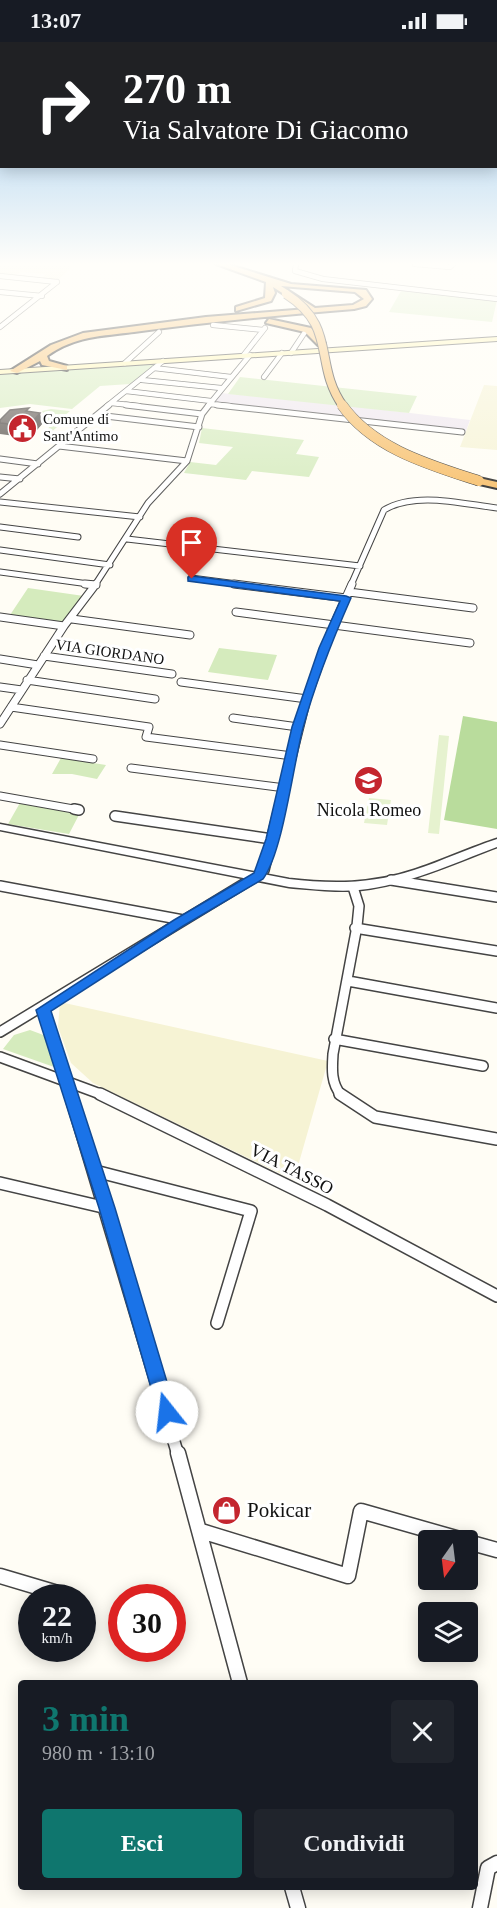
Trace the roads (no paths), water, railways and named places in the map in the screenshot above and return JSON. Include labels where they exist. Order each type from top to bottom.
[{"type":"highway","points":[[41,363],[51,351]]},
{"type":"highway","points":[[323,351],[335,396],[356,421],[387,443],[410,455],[497,483]]},
{"type":"highway","points":[[331,351],[342,395],[352,408],[376,430],[412,450],[480,479]]},
{"type":"highway","points":[[14,371],[41,363],[64,368]]},
{"type":"main road","points":[[64,368],[319,351]]},
{"type":"main road","points":[[0,372],[14,371]]},
{"type":"street","points":[[125,363],[138,351]]},
{"type":"street","points":[[1,719],[64,626],[72,619],[110,565],[154,495],[187,461],[192,452],[202,414],[249,351]]},
{"type":"street","points":[[264,377],[282,353]]},
{"type":"street","points":[[0,494],[163,361]]},
{"type":"street","points":[[154,368],[231,377]]},
{"type":"street","points":[[142,380],[221,388]]},
{"type":"street","points":[[126,391],[462,432]]},
{"type":"street","points":[[111,403],[202,414]]},
{"type":"street","points":[[97,415],[199,427]]},
{"type":"street","points":[[59,446],[187,461]]},
{"type":"street","points":[[0,459],[38,464]]},
{"type":"street","points":[[0,477],[20,479]]},
{"type":"street","points":[[0,1032],[43,1010],[183,920],[259,876],[264,870],[298,727],[307,699],[335,624],[384,510],[393,503],[414,501],[497,508]]},
{"type":"street","points":[[0,502],[140,518]]},
{"type":"street","points":[[0,527],[78,537]]},
{"type":"street","points":[[126,538],[360,566]]},
{"type":"street","points":[[0,550],[110,565]]},
{"type":"street","points":[[0,572],[96,585]]},
{"type":"street","points":[[192,579],[473,608]]},
{"type":"street","points":[[236,612],[470,643]]},
{"type":"street","points":[[0,617],[64,626]]},
{"type":"street","points":[[72,619],[190,635]]},
{"type":"street","name":"VIA GIORDANO","points":[[44,656],[172,674]]},
{"type":"street","points":[[0,659],[38,664]]},
{"type":"street","points":[[27,680],[154,699]]},
{"type":"street","points":[[181,682],[307,699]]},
{"type":"street","points":[[0,687],[22,690]]},
{"type":"street","points":[[11,707],[149,727],[146,737],[292,756]]},
{"type":"street","points":[[233,717],[298,727]]},
{"type":"street","points":[[0,745],[93,759]]},
{"type":"street","points":[[130,768],[285,788]]},
{"type":"street","points":[[0,796],[79,810]]},
{"type":"street","points":[[115,816],[272,839]]},
{"type":"street","points":[[0,827],[305,885],[352,886],[391,880],[497,843]]},
{"type":"street","points":[[391,880],[497,897]]},
{"type":"street","points":[[0,886],[183,920]]},
{"type":"street","points":[[352,886],[359,909],[348,981],[334,1039],[330,1073],[335,1088],[358,1108],[375,1117],[497,1139]]},
{"type":"street","points":[[355,928],[497,951]]},
{"type":"street","points":[[348,981],[497,1008]]},
{"type":"street","points":[[43,1010],[107,1208],[201,1531],[239,1680]]},
{"type":"street","points":[[334,1039],[483,1066]]},
{"type":"street","name":"VIA TASSO","points":[[0,1057],[96,1092],[203,1143],[327,1205],[497,1296]]},
{"type":"street","points":[[95,1171],[250,1211],[218,1323]]},
{"type":"street","points":[[0,1183],[107,1208]]},
{"type":"street","points":[[201,1531],[348,1575],[360,1511],[427,1530]]},
{"type":"street","points":[[478,1545],[497,1550]]},
{"type":"street","points":[[0,1576],[27,1584]]},
{"type":"street","points":[[480,1908],[488,1868],[497,1863]]},
{"type":"street","points":[[293,1890],[298,1908]]},
{"type":"place","name":"Comune di Sant'Antimo","points":[[22,428]]},
{"type":"place","name":"Nicola Romeo","points":[[369,781]]},
{"type":"place","name":"Pokicar","points":[[226,1510]]}]
